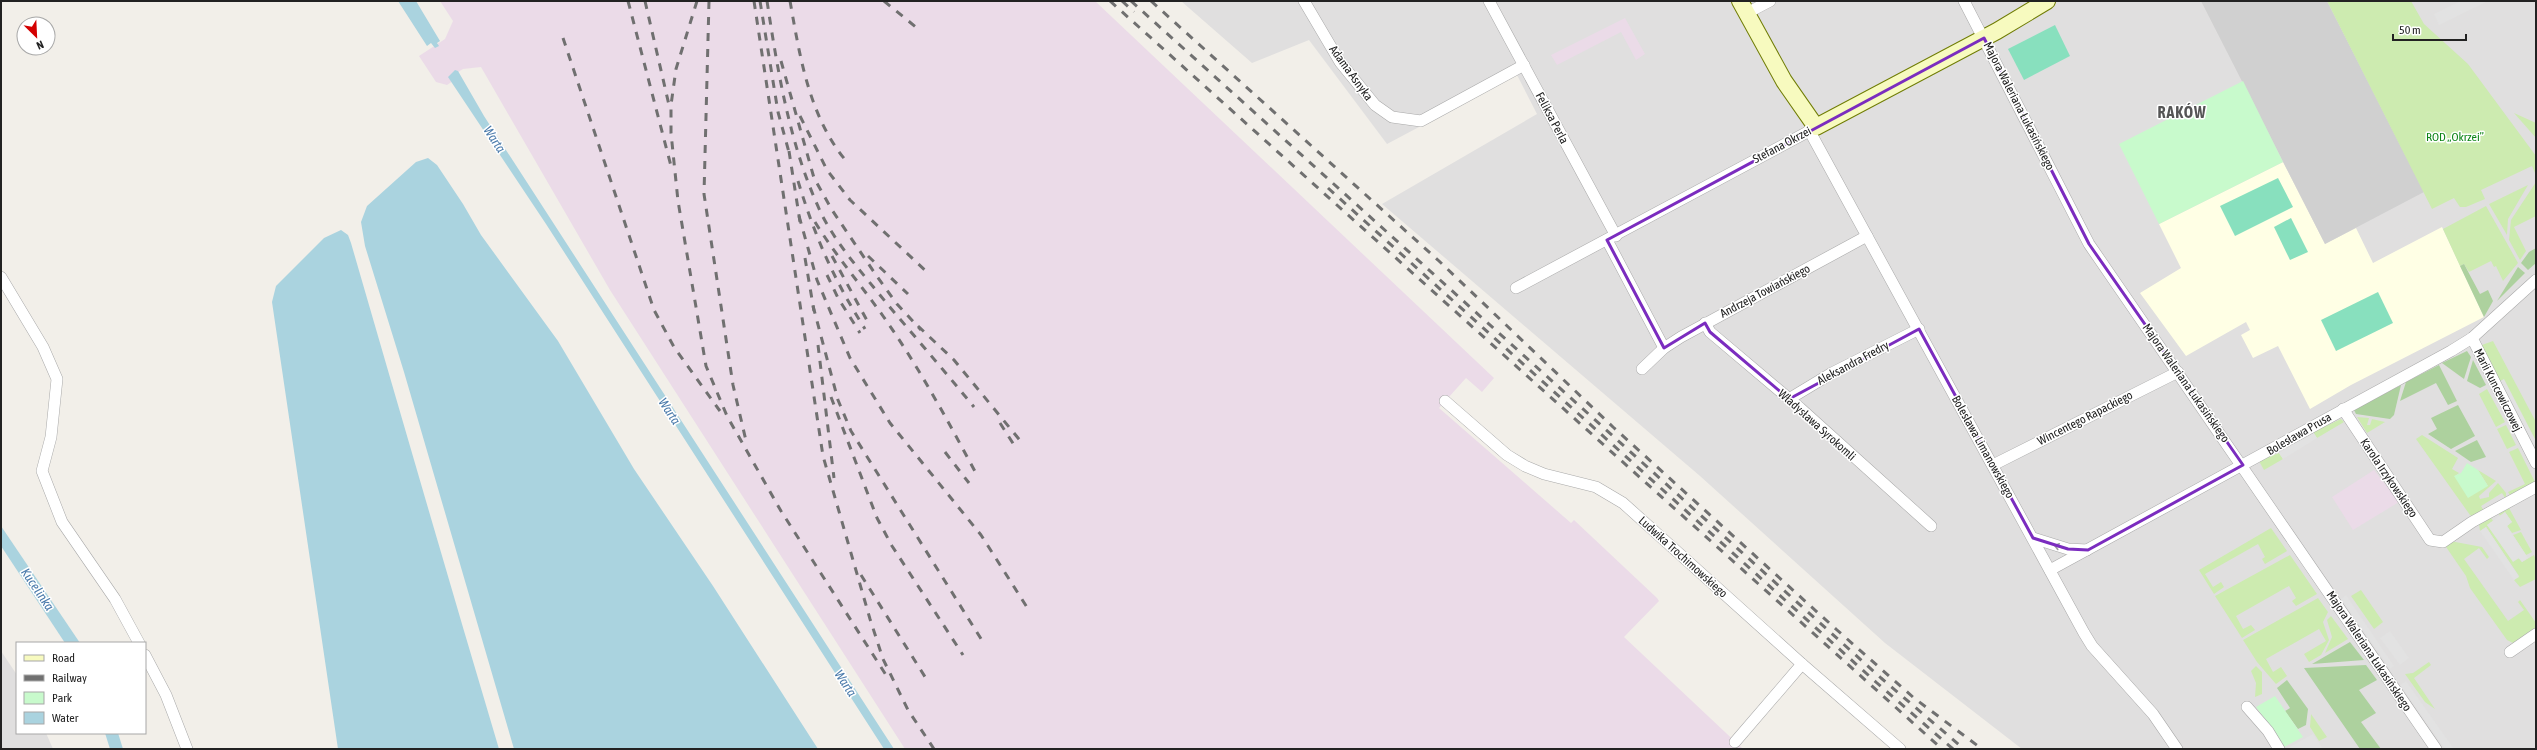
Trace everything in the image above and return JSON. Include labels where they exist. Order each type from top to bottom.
[{"type":"street","name":"Adama Asnyka","points":[[1304,1],[1340,62],[1375,105],[1392,116],[1421,121],[1524,65]]},
{"type":"street","name":"Feliksa Perla","points":[[1489,1],[1524,65],[1612,238]]},
{"type":"street","points":[[1743,7],[1770,1]]},
{"type":"street","name":"Majora Waleriana Łukasińskiego","points":[[1964,1],[2089,244],[2243,466],[2436,749]]},
{"type":"street","name":"Stefana Okrzei","points":[[1516,288],[1984,38],[2047,1]]},
{"type":"street","name":"Bolesława Limanowskiego","points":[[1743,7],[1784,81],[1813,129],[1867,236],[2092,646],[2153,714],[2177,749]]},
{"type":"street","name":"Andrzeja Towiańskiego","points":[[1642,369],[1664,348],[1704,323],[1867,236]]},
{"type":"street","points":[[1612,238],[1664,348]]},
{"type":"street","points":[[1,277],[43,346],[57,378],[51,437],[42,471],[62,522],[115,599],[138,642]]},
{"type":"street","name":"Bolesława Prusa","points":[[2050,570],[2243,466],[2472,338],[2536,280]]},
{"type":"street","name":"Władysława Syrokomli","points":[[1704,323],[1710,332],[1789,399],[1931,526]]},
{"type":"street","name":"Aleksandra Fredry","points":[[1789,399],[1832,373],[1918,329]]},
{"type":"street","name":"Marii Kuncewiczowej","points":[[2472,338],[2536,463]]},
{"type":"street","name":"Wincentego Rapackiego","points":[[1993,465],[2178,372]]},
{"type":"street","name":"Ludwika Trochimowskiego","points":[[1445,401],[1507,455],[1525,466],[1544,474],[1596,487],[1623,503],[1802,664],[1900,749]]},
{"type":"street","name":"Karola Irzykowskiego","points":[[2343,409],[2430,540],[2442,542],[2472,522],[2536,487]]},
{"type":"street","points":[[2033,538],[2068,549],[2088,550]]},
{"type":"street","points":[[2510,652],[2536,634]]},
{"type":"street","points":[[146,657],[166,695],[187,749]]},
{"type":"street","points":[[1735,742],[1802,664]]},
{"type":"street","points":[[2247,707],[2268,731],[2279,749]]},
{"type":"highlighted area","points":[[1984,38],[2089,244],[2243,465],[2088,550],[2068,549],[2033,538],[1919,329],[1789,399],[1710,332],[1705,323],[1664,348],[1607,240]]},
{"type":"shaded area","points":[[440,1],[1095,1],[1494,378],[1482,392],[1466,378],[1439,408],[1571,523],[1574,520],[1657,598],[1659,601],[1624,637],[1743,749],[905,749],[610,290],[481,67],[463,69],[450,77],[453,81],[447,85],[436,82],[419,56],[445,39],[453,21]]},
{"type":"shaded area","points":[[1181,1],[2536,1],[2536,749],[2022,749],[1885,643],[1700,476],[1382,204],[1537,114],[1517,75],[1387,144],[1309,40],[1252,63]]},
{"type":"shaded area","points":[[2201,1],[2327,1],[2424,192],[2325,244]]},
{"type":"shaded area","points":[[2461,1],[2488,1],[2439,25],[2434,14]]},
{"type":"shaded area","points":[[1625,18],[1645,54],[1636,60],[1621,32],[1557,65],[1551,55]]},
{"type":"shaded area","points":[[2283,162],[2325,244],[2356,228],[2373,263],[2442,227],[2484,317],[2351,385],[2310,409],[2278,346],[2253,358],[2241,335],[2250,330],[2246,322],[2186,356],[2140,293],[2181,268],[2159,224]]},
{"type":"shaded area","points":[[2504,379],[2536,441],[2536,457],[2498,382]]},
{"type":"shaded area","points":[[2313,432],[2317,438],[2283,459],[2279,453]]},
{"type":"shaded area","points":[[2374,470],[2399,502],[2353,530],[2332,497]]},
{"type":"shaded area","points":[[2505,512],[2512,522],[2507,526],[2528,558],[2522,562],[2519,558],[2513,562],[2487,525]]},
{"type":"shaded area","points":[[2486,527],[2519,577],[2514,580],[2480,531]]},
{"type":"shaded area","points":[[2346,595],[2394,666],[2390,669],[2341,599]]},
{"type":"shaded area","points":[[2390,631],[2409,658],[2400,665],[2380,638]]},
{"type":"shaded area","points":[[1,651],[16,674],[16,734],[46,734],[53,749],[1,749]]},
{"type":"shaded area","points":[[2406,681],[2454,749],[2445,749],[2400,685]]},
{"type":"shaded area","points":[[2313,734],[2323,749],[2286,749]]},
{"type":"green space","name":"ROD „Okrzei”","points":[[2327,1],[2411,1],[2424,24],[2468,64],[2536,156],[2535,173],[2532,166],[2481,190],[2485,199],[2466,207],[2460,207],[2454,198],[2432,209]]},
{"type":"green space","points":[[2055,25],[2070,56],[2024,80],[2008,49]]},
{"type":"green space","points":[[2243,81],[2283,162],[2159,224],[2119,144]]},
{"type":"green space","points":[[2514,113],[2536,123],[2536,138]]},
{"type":"green space","points":[[2278,178],[2293,207],[2235,236],[2220,206]]},
{"type":"green space","points":[[2536,182],[2536,216],[2514,227],[2526,251],[2520,260],[2509,240],[2511,220]]},
{"type":"green space","points":[[2528,185],[2508,219],[2507,235],[2489,204]]},
{"type":"green space","points":[[2486,206],[2518,263],[2503,281],[2496,266],[2494,267],[2491,261],[2469,272],[2464,264],[2460,266],[2443,229]]},
{"type":"green space","points":[[2291,218],[2308,252],[2290,260],[2274,227]]},
{"type":"green space","points":[[2536,248],[2536,263],[2528,270],[2521,263],[2529,252]]},
{"type":"green space","points":[[2464,264],[2480,294],[2488,290],[2493,301],[2484,317],[2460,266]]},
{"type":"green space","points":[[2518,267],[2525,273],[2497,301]]},
{"type":"green space","points":[[2378,292],[2393,323],[2336,351],[2321,320]]},
{"type":"green space","points":[[2493,341],[2536,422],[2536,457],[2479,346]]},
{"type":"green space","points":[[2467,351],[2471,357],[2464,379],[2442,363]]},
{"type":"green space","points":[[2473,360],[2486,385],[2480,388],[2467,381]]},
{"type":"green space","points":[[2439,365],[2457,401],[2448,405],[2436,383],[2400,401],[2406,382]]},
{"type":"green space","points":[[2401,385],[2394,415],[2390,419],[2356,414],[2354,410]]},
{"type":"green space","points":[[2487,389],[2505,422],[2496,427],[2479,394]]},
{"type":"green space","points":[[2458,405],[2475,436],[2451,449],[2428,434],[2437,429],[2431,418]]},
{"type":"green space","points":[[2357,417],[2369,418],[2367,425],[2370,425],[2372,419],[2385,422],[2367,433]]},
{"type":"green space","points":[[2341,419],[2344,422],[2317,438],[2313,432]]},
{"type":"green space","points":[[2506,425],[2516,445],[2507,449],[2497,429]]},
{"type":"green space","points":[[2422,435],[2458,458],[2452,469],[2459,473],[2455,476],[2488,486],[2478,470],[2496,481],[2479,496],[2480,499],[2489,497],[2489,493],[2498,483],[2506,493],[2506,499],[2502,493],[2481,506],[2484,511],[2473,517],[2470,515],[2416,439]]},
{"type":"green space","points":[[2477,440],[2486,457],[2471,462],[2455,451]]},
{"type":"green space","points":[[2518,448],[2535,482],[2510,495],[2508,492],[2525,484],[2509,452]]},
{"type":"green space","points":[[2279,453],[2283,459],[2264,470],[2259,461]]},
{"type":"green space","points":[[2467,463],[2478,470],[2488,486],[2468,498],[2454,476],[2461,473]]},
{"type":"green space","points":[[2509,508],[2521,530],[2512,533],[2507,526],[2512,522],[2505,512],[2500,516],[2499,514]]},
{"type":"green space","points":[[2490,516],[2493,521],[2487,525],[2522,562],[2534,555],[2536,560],[2536,579],[2520,587],[2514,580],[2519,576],[2486,527],[2480,531],[2479,524]]},
{"type":"green space","points":[[2271,528],[2287,551],[2265,564],[2262,559],[2265,557],[2258,544],[2205,574],[2213,587],[2221,582],[2224,587],[2214,594],[2199,570]]},
{"type":"green space","points":[[2521,532],[2532,552],[2526,555],[2513,535]]},
{"type":"green space","points":[[2450,541],[2482,547],[2489,557],[2487,559],[2479,548],[2464,559],[2508,621],[2524,610],[2518,602],[2520,600],[2536,623],[2536,627],[2513,643],[2507,640],[2470,588],[2466,576],[2444,544]]},
{"type":"green space","points":[[2290,555],[2317,594],[2296,606],[2292,601],[2296,598],[2289,586],[2236,616],[2243,629],[2251,625],[2255,630],[2242,638],[2215,596]]},
{"type":"green space","points":[[2361,590],[2383,622],[2374,629],[2351,596]]},
{"type":"green space","points":[[2318,598],[2328,612],[2323,622],[2329,640],[2321,655],[2309,662],[2304,654],[2326,641],[2319,629],[2266,659],[2273,672],[2281,667],[2287,676],[2276,684],[2257,662],[2243,640]]},
{"type":"green space","points":[[2331,616],[2348,639],[2325,653],[2332,637],[2327,620]]},
{"type":"green space","points":[[2350,642],[2364,660],[2312,664]]},
{"type":"green space","points":[[2429,662],[2431,665],[2414,678],[2435,709],[2425,702],[2405,674],[2413,673]]},
{"type":"green space","points":[[2366,665],[2377,680],[2359,690],[2376,713],[2361,722],[2381,749],[2360,749],[2304,668]]},
{"type":"green space","points":[[2256,666],[2262,672],[2262,694],[2255,697],[2256,683],[2251,671]]},
{"type":"green space","points":[[2287,680],[2308,709],[2306,725],[2298,729],[2285,711],[2290,708],[2277,688]]},
{"type":"green space","points":[[2275,696],[2303,737],[2284,747],[2275,731],[2256,707]]},
{"type":"green space","points":[[2311,714],[2327,737],[2319,741],[2310,727]]},
{"type":"water","points":[[398,1],[416,1],[440,41],[437,43],[439,46],[435,48],[431,43],[427,46]]},
{"type":"water","name":"Warta","points":[[455,70],[458,71],[484,116],[894,749],[884,749],[546,224],[448,77]]},
{"type":"water","points":[[428,158],[437,165],[463,204],[481,235],[558,341],[634,469],[713,586],[818,749],[514,749],[404,372],[365,246],[361,222],[367,206],[416,162]]},
{"type":"water","points":[[341,230],[348,235],[351,243],[499,749],[338,749],[272,302],[276,286],[324,238]]},
{"type":"water","name":"Kucelinka","points":[[1,526],[79,642],[64,642],[1,546]]},
{"type":"water","points":[[105,734],[118,734],[123,749],[110,749]]},
{"type":"railway","points":[[628,1],[671,166]]},
{"type":"railway","points":[[645,1],[669,105]]},
{"type":"railway","points":[[697,1],[676,69],[671,105],[671,133],[678,201],[706,366],[727,416],[781,511],[886,675]]},
{"type":"railway","points":[[709,1],[704,194],[733,385],[747,445]]},
{"type":"railway","points":[[754,1],[823,456],[883,659],[908,710],[934,749]]},
{"type":"railway","points":[[760,1],[778,112],[790,156]]},
{"type":"railway","points":[[767,1],[781,83],[793,137],[811,190],[822,215],[836,239],[853,262],[974,407]]},
{"type":"railway","points":[[790,1],[802,65],[815,106],[823,126],[847,162]]},
{"type":"railway","points":[[884,1],[917,28]]},
{"type":"railway","points":[[1110,1],[1942,749]]},
{"type":"railway","points":[[1122,1],[1134,12]]},
{"type":"railway","points":[[1131,1],[1881,678],[1964,749]]},
{"type":"railway","points":[[1151,1],[1439,261],[1613,427],[1837,630],[1914,698],[1982,749]]},
{"type":"railway","points":[[563,38],[654,310],[674,347],[720,411]]},
{"type":"railway","points":[[781,61],[814,178],[832,210],[876,275],[897,304],[921,330]]},
{"type":"railway","points":[[800,116],[827,170],[850,200],[927,272]]},
{"type":"railway","points":[[789,151],[800,222]]},
{"type":"railway","points":[[798,181],[811,221],[826,258],[865,329]]},
{"type":"railway","points":[[1328,188],[1877,683],[1953,749]]},
{"type":"railway","points":[[799,216],[817,280],[850,358],[890,423],[981,535],[1030,612]]},
{"type":"railway","points":[[815,222],[840,259],[883,316],[909,355],[945,416],[978,477]]},
{"type":"railway","points":[[832,256],[870,326]]},
{"type":"railway","points":[[868,256],[908,294]]},
{"type":"railway","points":[[805,258],[814,311]]},
{"type":"railway","points":[[827,275],[838,298],[860,333]]},
{"type":"railway","points":[[813,306],[838,400],[851,431],[983,642]]},
{"type":"railway","points":[[918,326],[954,360],[1023,444]]},
{"type":"railway","points":[[818,345],[834,478]]},
{"type":"railway","points":[[831,397],[877,518],[892,546],[963,655]]},
{"type":"railway","points":[[1000,423],[1016,448]]},
{"type":"railway","points":[[945,452],[969,483]]},
{"type":"railway","points":[[861,575],[927,680]]},
{"type":"district","name":"RAKÓW","points":[[2182,112]]}]
